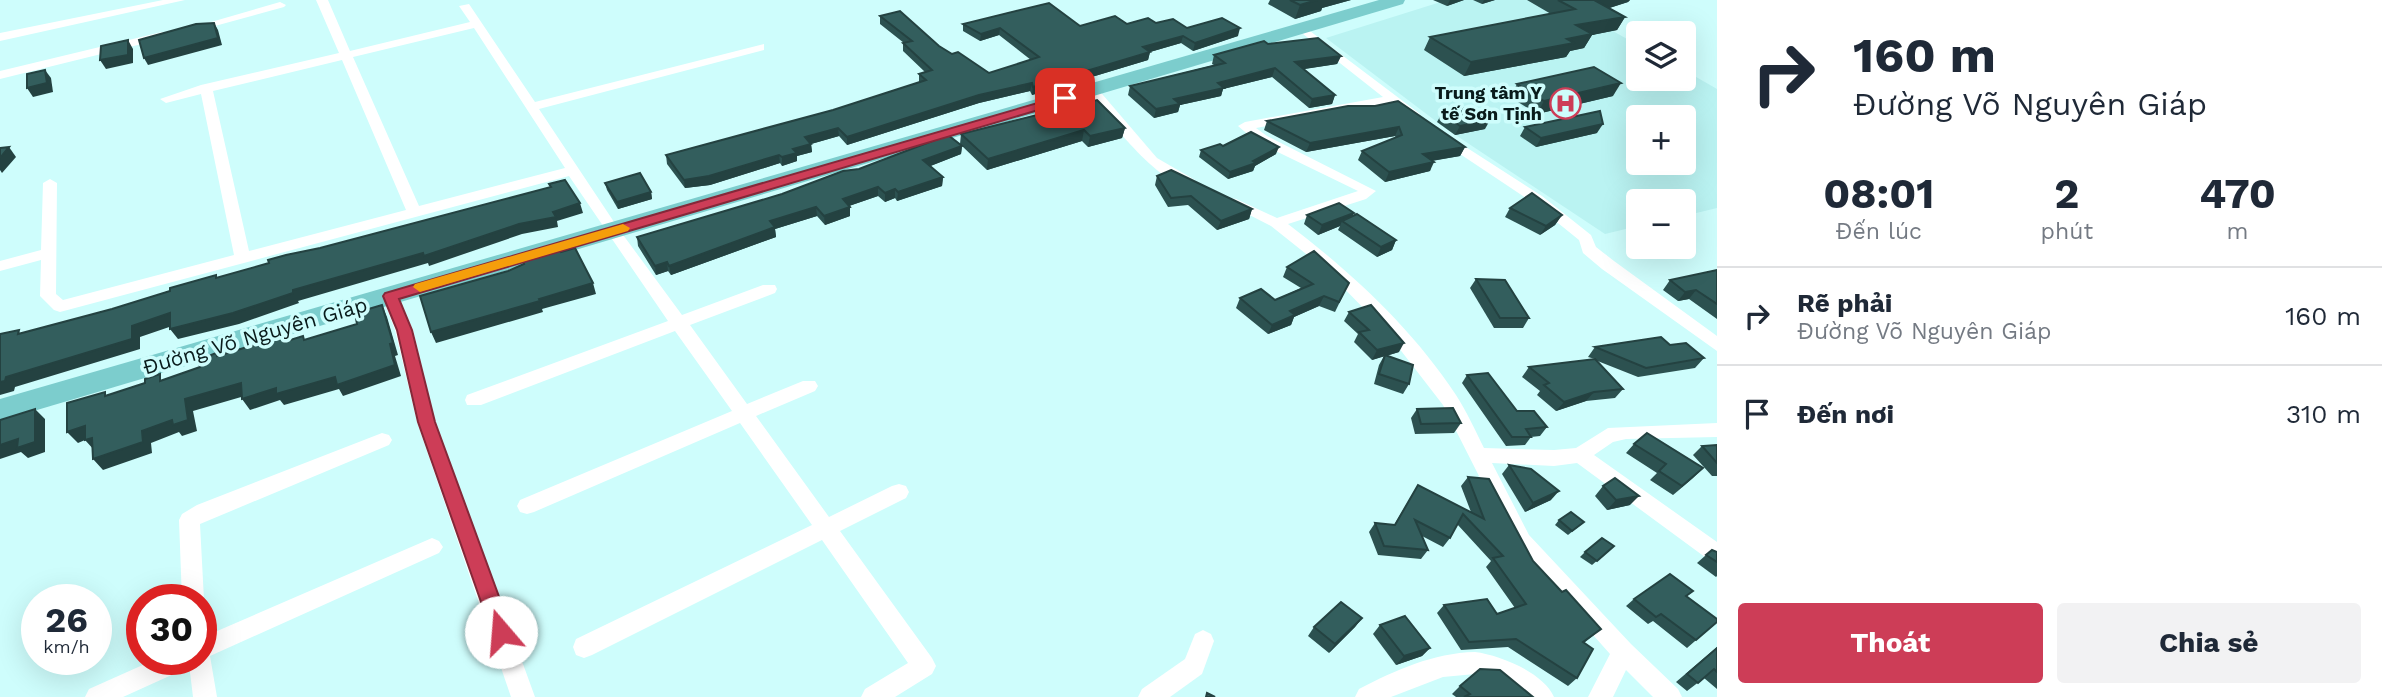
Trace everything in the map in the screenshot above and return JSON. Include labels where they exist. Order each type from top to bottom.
[{"type":"main road","name":"Đường Võ Nguyên Giáp","points":[[0,410],[1396,0]]},
{"type":"street","points":[[0,37],[179,0]]},
{"type":"street","points":[[322,0],[414,211]]},
{"type":"street","points":[[0,75],[280,5]]},
{"type":"street","points":[[465,6],[613,231],[924,666],[873,697]]},
{"type":"street","points":[[166,99],[476,23]]},
{"type":"street","points":[[1302,28],[1426,124],[1537,198],[1587,238],[1589,249],[1608,265],[1717,345]]},
{"type":"street","points":[[531,107],[760,47]]},
{"type":"street","points":[[206,88],[242,257]]},
{"type":"street","points":[[1092,90],[1152,161],[1276,223],[1331,265],[1391,326],[1438,383],[1479,455],[1522,541],[1623,652],[1670,697]]},
{"type":"street","points":[[1276,223],[1361,196],[1369,191],[1262,139],[1245,126],[1261,120],[1392,99]]},
{"type":"street","points":[[50,183],[48,296],[60,306],[573,170]]},
{"type":"street","points":[[0,266],[49,253]]},
{"type":"street","points":[[474,400],[769,289]]},
{"type":"street","points":[[390,296],[404,330],[426,422],[523,697]]},
{"type":"street","points":[[527,506],[809,386]]},
{"type":"street","points":[[1479,455],[1553,458],[1580,455],[1608,435],[1626,432],[1717,430]]},
{"type":"street","points":[[191,584],[189,520],[204,511],[382,440]]},
{"type":"street","points":[[1580,455],[1717,554]]},
{"type":"street","points":[[584,647],[899,492]]},
{"type":"street","points":[[217,642],[432,547]]},
{"type":"street","points":[[1150,697],[1194,666],[1203,641]]},
{"type":"street","points":[[1600,697],[1623,652]]},
{"type":"street","points":[[1367,697],[1429,669],[1474,665],[1493,666],[1542,697]]},
{"type":"street","points":[[97,697],[146,675]]},
{"type":"street","points":[[202,675],[205,697]]},
{"type":"shaded area","name":"Trung tâm Y tế Sơn Tịnh","points":[[1447,0],[1557,0],[1626,38],[1626,91],[1696,91],[1696,77],[1717,89],[1717,208],[1696,213],[1696,189],[1626,189],[1626,229],[1605,234],[1445,128],[1326,38]]},
{"type":"building","points":[[1290,0],[1317,0],[1300,5]]},
{"type":"building","points":[[1558,0],[1600,0],[1596,1],[1625,17],[1576,25],[1592,34],[1567,39],[1574,43],[1471,62],[1430,37],[1575,9]]},
{"type":"building","points":[[1049,3],[1080,26],[1115,16],[1127,24],[1148,18],[1156,23],[1173,19],[1187,28],[1222,18],[1240,28],[1195,43],[1183,36],[1143,47],[1150,52],[1033,87],[1032,83],[979,95],[847,137],[838,128],[805,137],[811,144],[793,149],[797,153],[782,157],[779,155],[709,176],[684,180],[666,155],[833,110],[926,80],[919,74],[932,70],[903,43],[912,41],[880,16],[900,11],[939,46],[952,54],[958,52],[989,73],[1039,57],[1000,28],[981,34],[963,24]]},
{"type":"building","points":[[214,23],[218,38],[144,58],[139,40],[196,24]]},
{"type":"building","points":[[1318,38],[1341,56],[1295,62],[1335,95],[1312,99],[1275,68],[1218,83],[1224,88],[1174,99],[1180,104],[1156,109],[1130,86],[1225,63],[1214,55],[1264,41],[1268,44]]},
{"type":"building","points":[[128,40],[128,55],[100,60],[101,46]]},
{"type":"building","points":[[1594,67],[1621,83],[1544,101],[1517,84]]},
{"type":"building","points":[[45,70],[47,83],[27,88],[27,74]]},
{"type":"building","points":[[1097,100],[1125,128],[1090,136],[1084,130],[988,159],[961,134]]},
{"type":"building","points":[[1398,101],[1465,147],[1423,154],[1434,162],[1389,172],[1362,151],[1402,135],[1399,127],[1310,143],[1267,121],[1348,106],[1375,106]]},
{"type":"building","points":[[1470,107],[1490,120],[1460,126],[1442,113]]},
{"type":"building","points":[[1600,111],[1603,124],[1541,138],[1525,127]]},
{"type":"building","points":[[1251,132],[1279,147],[1253,161],[1256,163],[1230,172],[1201,150],[1220,144],[1223,146]]},
{"type":"building","points":[[948,135],[962,146],[923,160],[943,177],[898,192],[895,189],[885,193],[878,187],[843,199],[850,207],[824,216],[816,207],[770,221],[775,227],[669,266],[667,262],[655,266],[637,237],[782,194],[843,171],[859,169]]},
{"type":"building","points":[[9,147],[0,158],[0,148]]},
{"type":"building","points":[[1171,170],[1252,209],[1221,221],[1191,196],[1171,198],[1157,176]]},
{"type":"building","points":[[640,173],[651,192],[617,202],[605,183]]},
{"type":"building","points":[[565,180],[580,203],[553,212],[556,217],[519,224],[424,256],[423,253],[293,290],[293,293],[233,313],[170,329],[170,313],[132,326],[132,339],[6,377],[5,381],[0,382],[0,334],[19,330],[18,334],[112,309],[170,291],[170,288],[269,263],[268,260],[551,187],[549,184]]},
{"type":"building","points":[[1532,193],[1562,215],[1546,226],[1510,208]]},
{"type":"building","points":[[1339,203],[1354,213],[1322,225],[1307,215]]},
{"type":"building","points":[[1357,214],[1396,240],[1381,247],[1342,221]]},
{"type":"building","points":[[559,248],[561,252],[575,248],[593,283],[431,332],[420,296],[508,271],[524,264],[522,259]]},
{"type":"building","points":[[1314,251],[1349,283],[1339,302],[1324,296],[1290,311],[1295,315],[1272,325],[1240,298],[1261,289],[1275,300],[1313,284],[1287,267]]},
{"type":"building","points":[[1717,270],[1717,304],[1696,290],[1685,292],[1670,280]]},
{"type":"building","points":[[1476,279],[1505,280],[1529,318],[1500,318]]},
{"type":"building","points":[[382,305],[393,343],[390,344],[395,365],[337,385],[335,377],[276,394],[276,388],[242,399],[241,383],[185,399],[188,420],[173,425],[172,420],[142,431],[143,442],[93,459],[92,438],[85,440],[85,426],[67,432],[67,403],[105,392],[105,396],[145,383],[145,379],[160,374],[160,381],[200,367],[198,360],[216,353],[217,356],[284,336],[284,342],[303,336],[304,340],[357,324],[355,313]]},
{"type":"building","points":[[1371,305],[1404,343],[1377,350],[1359,332],[1369,330],[1349,312]]},
{"type":"building","points":[[1661,337],[1670,345],[1686,343],[1704,358],[1646,368],[1595,347]]},
{"type":"building","points":[[1385,355],[1413,365],[1409,384],[1379,374]]},
{"type":"building","points":[[1595,359],[1623,389],[1594,392],[1564,402],[1544,385],[1549,383],[1529,367]]},
{"type":"building","points":[[1488,373],[1517,411],[1534,411],[1547,427],[1526,429],[1531,437],[1512,437],[1467,375]]},
{"type":"building","points":[[1453,408],[1461,423],[1421,424],[1417,409]]},
{"type":"building","points":[[35,409],[35,442],[17,448],[18,439],[0,445],[0,420]]},
{"type":"building","points":[[1647,433],[1703,468],[1682,486],[1659,471],[1666,464],[1634,444]]},
{"type":"building","points":[[1717,445],[1717,463],[1702,446]]},
{"type":"building","points":[[1509,465],[1531,469],[1559,491],[1533,503]]},
{"type":"building","points":[[1468,477],[1489,479],[1533,561],[1562,592],[1566,590],[1601,629],[1583,642],[1593,649],[1577,678],[1516,639],[1469,642],[1444,605],[1487,599],[1497,614],[1526,604],[1493,558],[1503,556],[1463,514],[1450,538],[1415,520],[1428,550],[1384,546],[1375,523],[1395,525],[1418,485],[1484,519]]},
{"type":"building","points":[[1615,478],[1639,496],[1616,500],[1603,486]]},
{"type":"building","points":[[1571,512],[1584,522],[1572,531],[1559,520]]},
{"type":"building","points":[[1602,538],[1614,546],[1597,561],[1585,552]]},
{"type":"building","points":[[1712,550],[1717,552],[1717,562],[1706,555]]},
{"type":"building","points":[[1670,574],[1693,591],[1686,596],[1717,619],[1717,622],[1696,640],[1661,614],[1656,617],[1634,599]]},
{"type":"building","points":[[1341,602],[1362,618],[1335,644],[1314,627]]},
{"type":"building","points":[[1405,616],[1430,648],[1404,656],[1380,625]]},
{"type":"building","points":[[1717,648],[1717,672],[1714,669],[1698,683],[1687,674]]},
{"type":"building","points":[[1480,669],[1500,670],[1533,697],[1464,697],[1470,694],[1460,686]]},
{"type":"slow traffic","points":[[420,287],[623,228]]},
{"type":"place","name":"Trung tâm Y tế Sơn Tịnh","points":[[1565,103]]},
{"type":"route","points":[[501,632],[426,422],[404,330],[390,296],[1065,98]]}]
